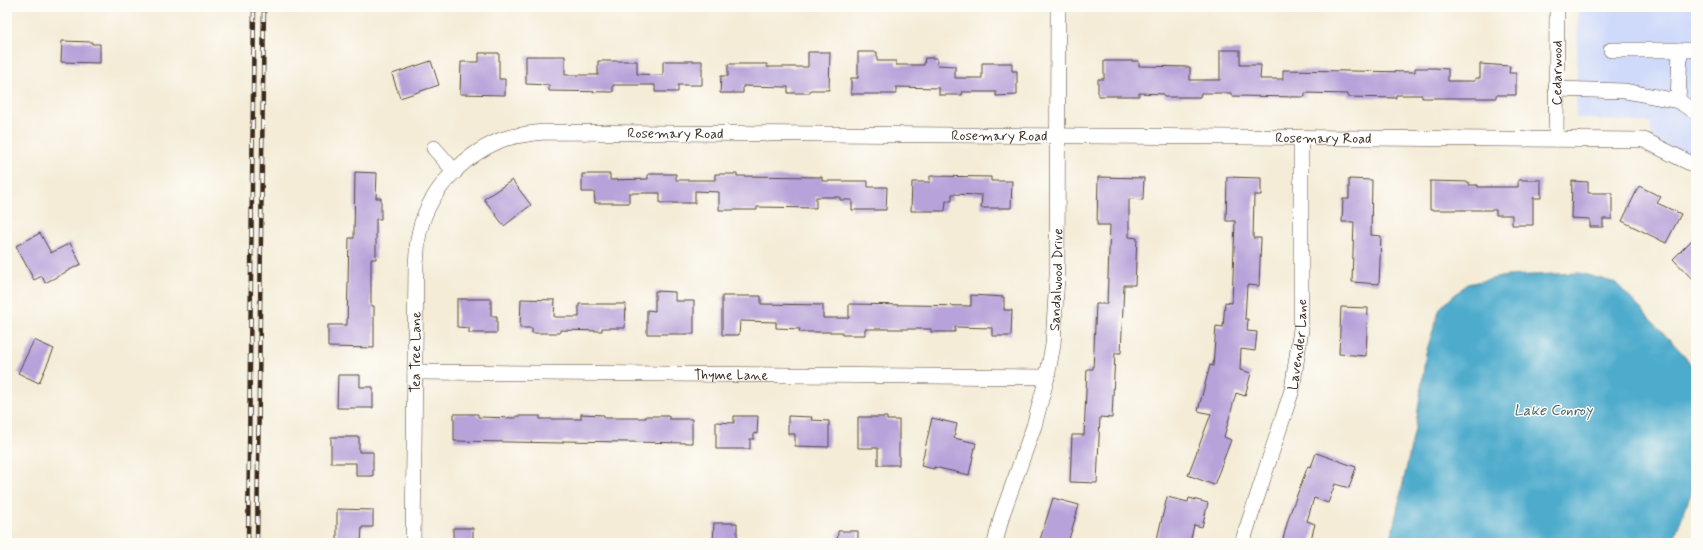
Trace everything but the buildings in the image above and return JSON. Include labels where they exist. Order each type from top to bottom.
[{"type":"street","name":"Sandalwood Drive","points":[[995,543],[1002,515],[1034,426],[1053,345],[1056,311],[1058,7]]},
{"type":"street","name":"Cedarwood","points":[[1556,139],[1557,7]]},
{"type":"street","points":[[1611,50],[1696,50]]},
{"type":"street","points":[[1678,101],[1680,50]]},
{"type":"street","points":[[1556,89],[1625,91],[1678,101],[1696,112]]},
{"type":"street","name":"Rosemary Road","points":[[455,172],[467,160],[501,140],[519,135],[542,132],[1644,140],[1696,166]]},
{"type":"street","name":"Lavender Lane","points":[[1242,543],[1292,390],[1301,329],[1301,138]]},
{"type":"street","points":[[434,148],[455,172]]},
{"type":"street","name":"Tea Tree Lane","points":[[412,543],[416,264],[419,238],[433,197],[443,183],[455,172]]},
{"type":"street","name":"Thyme Lane","points":[[415,372],[1046,377]]},
{"type":"shaded area","points":[[1578,7],[1696,7],[1696,160],[1651,138],[1651,123],[1576,118]]},
{"type":"water","name":"Lake Conroy","points":[[1580,273],[1616,283],[1685,356],[1696,372],[1696,481],[1672,543],[1390,543],[1416,424],[1426,353],[1440,308],[1467,284],[1506,276]]},
{"type":"railway","points":[[248,543],[254,7]]},
{"type":"railway","points":[[257,543],[264,7]]}]
